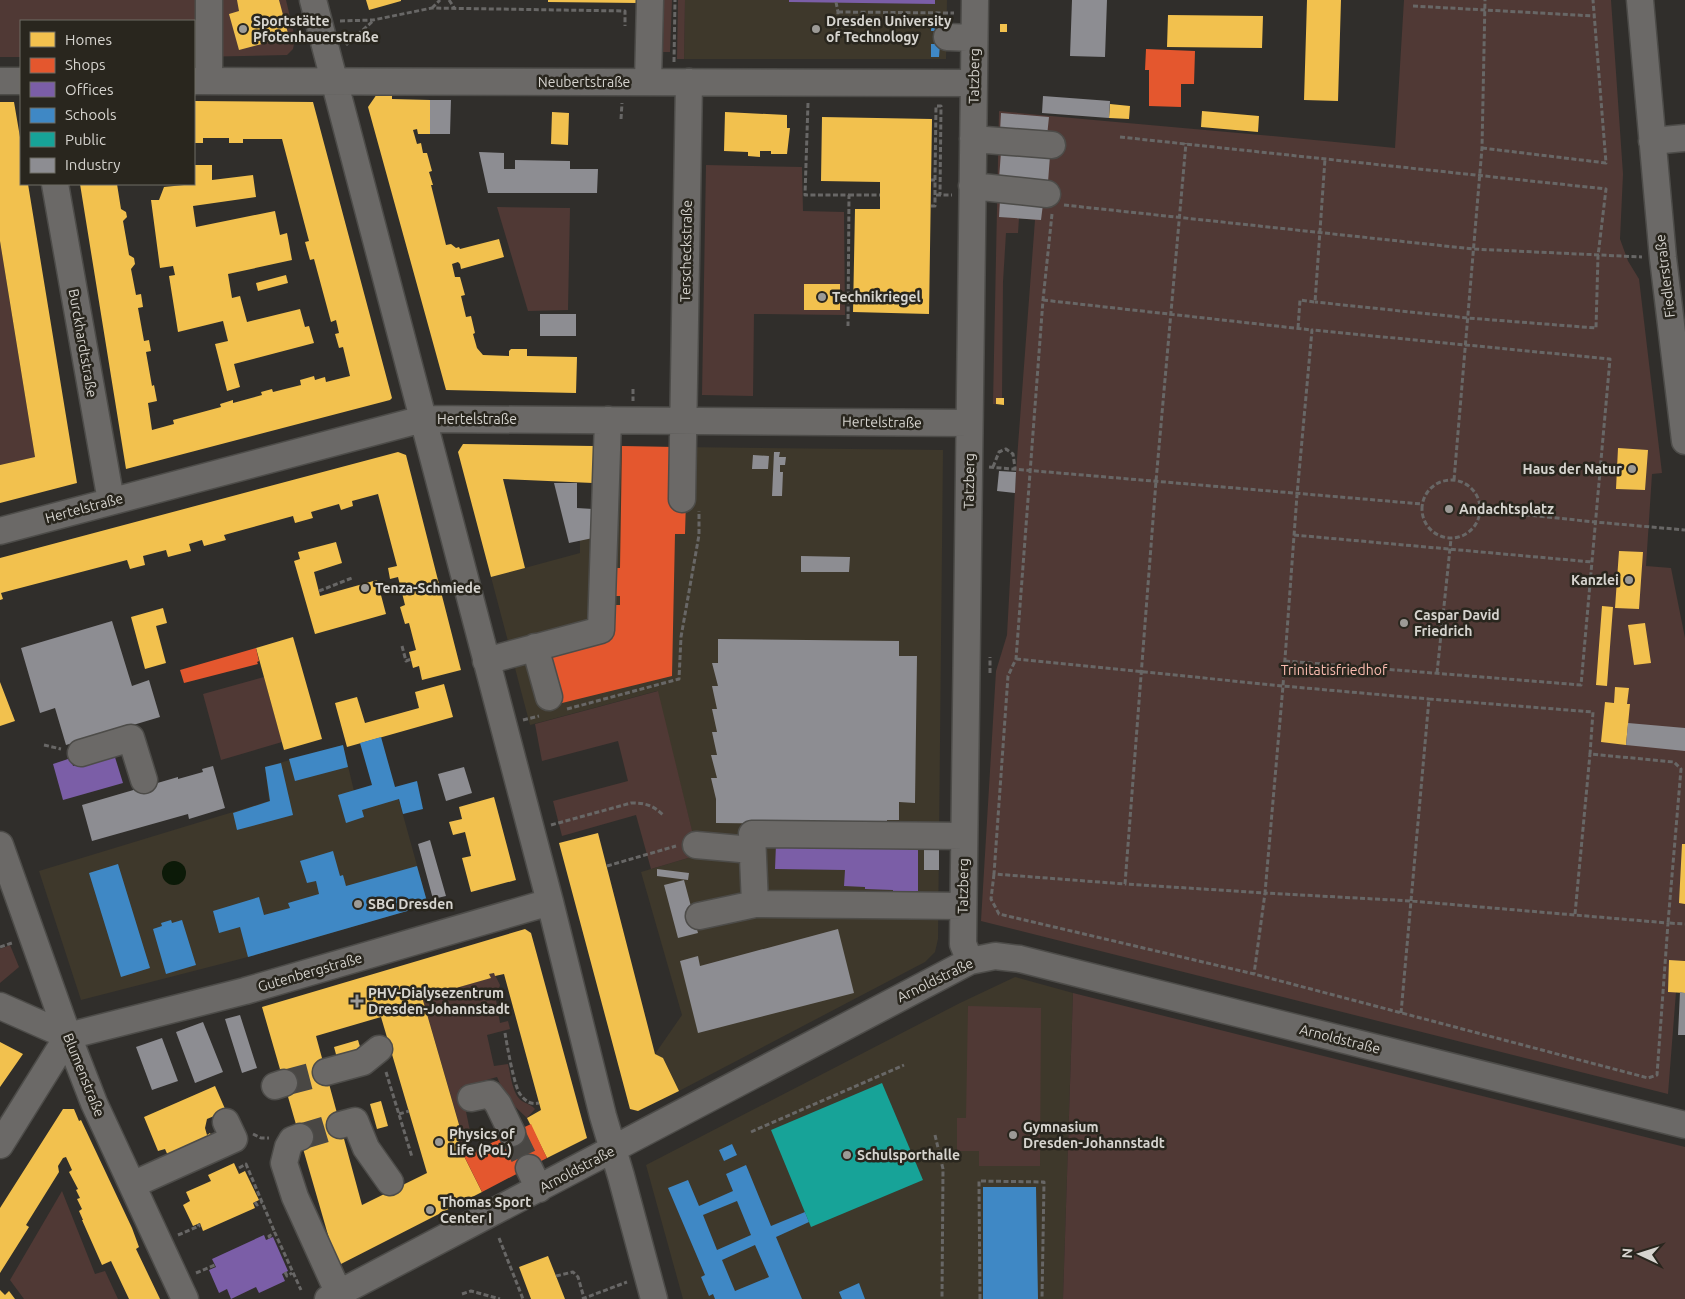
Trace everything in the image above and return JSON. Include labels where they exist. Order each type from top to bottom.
[{"type":"street","points":[[201,81],[209,0]]},
{"type":"street","points":[[648,82],[650,0]]},
{"type":"street","name":"Tatzberg","points":[[970,961],[963,944],[963,906],[975,0]]},
{"type":"street","name":"Fiedlerstraße","points":[[1640,0],[1663,258],[1684,429]]},
{"type":"street","points":[[315,11],[550,902],[584,1087],[613,1150],[654,1299]]},
{"type":"street","points":[[947,25],[974,38]]},
{"type":"street","name":"Neubertstraße","points":[[201,81],[331,71],[648,82],[974,83]]},
{"type":"street","points":[[0,81],[20,81]]},
{"type":"street","name":"Terscheckstraße","points":[[681,82],[687,163],[683,391],[691,421]]},
{"type":"street","points":[[1652,141],[1685,138]]},
{"type":"street","points":[[973,139],[1052,146]]},
{"type":"street","name":"Burckhardtstraße","points":[[55,185],[111,501]]},
{"type":"street","points":[[972,186],[1054,204]]},
{"type":"street","name":"Hertelstraße","points":[[0,530],[423,419],[969,423]]},
{"type":"street","points":[[486,661],[602,630],[608,420]]},
{"type":"street","points":[[691,421],[699,471]]},
{"type":"street","points":[[690,503],[691,421]]},
{"type":"street","points":[[535,647],[549,708]]},
{"type":"street","points":[[81,753],[131,738],[144,780]]},
{"type":"street","points":[[755,904],[752,834],[964,836]]},
{"type":"street","name":"Blumenstraße","points":[[0,845],[94,1103],[185,1299]]},
{"type":"street","points":[[696,845],[752,850]]},
{"type":"street","name":"Gutenbergstraße","points":[[68,1036],[245,991],[550,902]]},
{"type":"street","points":[[699,916],[755,904],[963,906]]},
{"type":"street","name":"Arnoldstraße","points":[[323,1296],[534,1178],[613,1150],[970,961],[995,956],[1020,959],[1685,1125]]},
{"type":"street","points":[[0,1006],[68,1036],[0,1145]]},
{"type":"street","points":[[326,1072],[364,1062],[379,1049]]},
{"type":"street","points":[[471,1098],[490,1094],[498,1104],[512,1133]]},
{"type":"street","points":[[340,1125],[355,1121],[366,1148],[390,1182]]},
{"type":"street","points":[[132,1185],[230,1130]]},
{"type":"street","points":[[300,1137],[292,1140],[284,1156],[284,1163],[323,1296]]},
{"type":"street","points":[[273,1205],[323,1296]]},
{"type":"path","points":[[432,8],[440,0]]},
{"type":"path","points":[[449,0],[455,9]]},
{"type":"path","points":[[675,0],[681,82]]},
{"type":"path","points":[[1454,480],[1482,148],[1485,0]]},
{"type":"path","points":[[1482,148],[1606,163],[1593,0]]},
{"type":"path","points":[[836,2],[838,12],[837,36]]},
{"type":"path","points":[[1413,6],[1594,16]]},
{"type":"path","points":[[315,11],[373,20],[432,8],[625,10],[625,26]]},
{"type":"path","points":[[838,12],[947,25]]},
{"type":"path","points":[[331,71],[373,20]]},
{"type":"path","points":[[931,206],[935,206],[938,195],[941,106],[936,106],[933,180],[938,195]]},
{"type":"path","points":[[621,119],[622,111]]},
{"type":"path","points":[[807,119],[805,195],[880,195]]},
{"type":"path","points":[[1120,137],[1606,189],[1598,256],[1596,328],[1468,318],[1300,300],[1298,328]]},
{"type":"path","points":[[1125,884],[1156,481],[1186,144]]},
{"type":"path","points":[[1315,302],[1325,159]]},
{"type":"path","points":[[848,326],[849,195]]},
{"type":"path","points":[[938,195],[945,195]]},
{"type":"path","points":[[1590,754],[1674,762],[1681,769],[1658,1075],[1648,1078],[1254,974],[999,914],[991,899],[1008,676],[1016,659],[1043,300],[1054,204],[1473,249],[1663,258]]},
{"type":"path","points":[[1043,300],[1312,330],[1610,359],[1581,686],[1285,661]]},
{"type":"path","points":[[1254,974],[1265,893],[1312,330]]},
{"type":"path","points":[[633,389],[633,397]]},
{"type":"path","points":[[1015,468],[1013,454],[1006,449],[999,452],[993,467],[1422,504]]},
{"type":"path","points":[[1454,480],[1468,485],[1477,496],[1480,510],[1476,524],[1466,535],[1451,539],[1435,534],[1429,528],[1424,521],[1422,504],[1428,491],[1440,482],[1454,480]]},
{"type":"path","points":[[503,725],[549,708],[679,679],[681,637],[699,535],[690,503]]},
{"type":"path","points":[[1480,510],[1685,530]]},
{"type":"path","points":[[1294,535],[1592,562]]},
{"type":"path","points":[[1437,673],[1451,539]]},
{"type":"path","points":[[319,591],[352,578]]},
{"type":"path","points":[[402,646],[406,661],[411,659]]},
{"type":"path","points":[[1016,659],[1283,686],[1593,712],[1576,914]]},
{"type":"path","points":[[1402,1013],[1429,698]]},
{"type":"path","points":[[531,830],[631,803],[649,805],[663,815]]},
{"type":"path","points":[[607,866],[678,845],[696,845]]},
{"type":"path","points":[[994,874],[1125,884],[1411,901],[1685,924]]},
{"type":"path","points":[[505,1033],[518,1092],[526,1101],[533,1104],[539,1103]]},
{"type":"path","points":[[379,1049],[412,1157]]},
{"type":"path","points":[[751,1132],[904,1065]]},
{"type":"path","points":[[399,1114],[409,1111]]},
{"type":"path","points":[[230,1130],[261,1138],[271,1137]]},
{"type":"path","points":[[935,1135],[943,1169],[942,1299]]},
{"type":"path","points":[[239,1168],[246,1164],[273,1205],[275,1233],[292,1273],[323,1296]]},
{"type":"path","points":[[980,1299],[979,1181],[1044,1182],[1042,1299]]},
{"type":"path","points":[[256,1202],[257,1205],[273,1205]]},
{"type":"path","points":[[270,1238],[269,1236],[275,1233]]},
{"type":"path","points":[[498,1238],[523,1299]]},
{"type":"path","points":[[286,1272],[287,1276],[292,1273]]},
{"type":"path","points":[[556,1276],[573,1272],[578,1277],[583,1299],[627,1282]]},
{"type":"path","points":[[462,1294],[470,1292],[500,1299]]},
{"type":"shaded area","name":"Dresden University of Technology","points":[[685,0],[947,0],[946,59],[684,59]]},
{"type":"shaded area","points":[[593,446],[943,450],[938,939],[935,952],[925,962],[679,1091],[663,1058],[655,1054],[682,1015],[641,872],[698,855],[657,691],[530,725],[491,577],[580,553],[580,540],[593,538]]},
{"type":"shaded area","points":[[343,745],[354,791],[393,779],[428,905],[248,957],[81,1000],[39,871],[269,801],[265,767]]},
{"type":"shaded area","points":[[174,861],[179,862],[185,868],[185,878],[179,884],[174,885],[169,884],[163,878],[162,873],[163,868],[169,862]]},
{"type":"shaded area","points":[[1015,977],[1073,993],[1063,1299],[683,1299],[646,1165],[960,1003]]},
{"type":"green space","name":"Sportstätte Pfotenhauerstraße","points":[[0,0],[286,0],[295,38],[293,49],[287,55],[195,57],[195,20],[20,20],[20,57],[0,57]]},
{"type":"green space","points":[[664,0],[672,0],[670,52],[663,52]]},
{"type":"green space","points":[[678,0],[685,0],[684,59],[677,59]]},
{"type":"green space","name":"Trinitatisfriedhof","points":[[1404,0],[1611,0],[1623,174],[1620,239],[1628,261],[1639,279],[1662,473],[1652,474],[1646,566],[1671,568],[1685,638],[1685,993],[1676,992],[1668,1094],[981,921],[996,671],[1007,635],[1016,472],[1035,220],[1019,218],[1018,233],[1006,233],[1003,282],[1002,398],[996,398],[996,404],[993,404],[999,111],[1395,148]]},
{"type":"green space","points":[[706,165],[802,167],[803,211],[844,212],[845,315],[754,314],[753,396],[702,395]]},
{"type":"green space","points":[[497,207],[570,208],[568,310],[528,311]]},
{"type":"green space","points":[[0,241],[35,457],[0,465]]},
{"type":"green space","points":[[264,677],[282,742],[221,760],[203,694]]},
{"type":"green space","points":[[658,691],[698,855],[651,869],[636,815],[562,836],[553,801],[628,781],[618,741],[542,761],[535,724]]},
{"type":"green space","points":[[10,945],[19,967],[0,983],[0,949]]},
{"type":"green space","points":[[494,973],[500,985],[496,1000],[500,1023],[508,1021],[510,1029],[487,1035],[494,1066],[508,1064],[516,1094],[522,1101],[535,1109],[527,1118],[507,1099],[497,1077],[461,1087],[471,1136],[460,1143],[455,1129],[460,1127],[422,997],[435,993],[436,998],[449,994],[449,990],[490,978],[489,974]]},
{"type":"green space","points":[[1073,993],[1685,1147],[1685,1299],[1063,1299]]},
{"type":"green space","points":[[968,1006],[1041,1008],[1040,1166],[979,1166],[979,1151],[957,1151],[957,1118],[966,1118]]},
{"type":"green space","points":[[62,1191],[95,1274],[105,1271],[118,1299],[24,1299],[10,1280]]},
{"type":"building: Homes","points":[[237,0],[279,0],[289,37],[239,50],[229,14],[239,11]]},
{"type":"building: Homes","points":[[366,0],[401,0],[401,1],[369,10]]},
{"type":"building: Homes","points":[[548,0],[637,0],[637,3],[548,2]]},
{"type":"building: Homes","points":[[1307,0],[1341,0],[1338,101],[1304,100]]},
{"type":"building: Homes","points":[[1168,15],[1263,16],[1262,48],[1167,47]]},
{"type":"building: Homes","points":[[1000,24],[1007,24],[1007,32],[1000,32]]},
{"type":"building: Homes","points":[[377,94],[392,94],[392,99],[430,100],[430,134],[418,134],[417,129],[413,130],[417,144],[421,143],[423,153],[427,153],[432,171],[429,172],[433,185],[431,185],[446,245],[451,244],[460,249],[499,239],[504,257],[461,269],[458,262],[452,264],[455,277],[460,277],[465,295],[461,296],[466,317],[471,316],[477,348],[483,355],[509,356],[511,349],[527,349],[527,356],[577,357],[576,393],[446,390],[368,107]]},
{"type":"building: Homes","points":[[195,101],[313,102],[392,398],[126,469],[80,185],[117,185],[121,209],[126,212],[127,217],[123,221],[129,255],[134,258],[135,264],[131,269],[136,295],[141,294],[143,307],[138,308],[144,341],[149,340],[151,351],[146,352],[152,386],[154,385],[157,401],[148,403],[152,430],[174,424],[173,420],[221,407],[220,404],[233,400],[233,403],[262,395],[261,392],[272,389],[273,392],[301,385],[300,380],[314,376],[315,380],[325,377],[326,382],[350,376],[343,347],[339,348],[335,334],[339,333],[336,320],[331,322],[314,259],[310,260],[305,242],[309,241],[282,139],[243,139],[243,143],[229,143],[229,138],[203,138],[203,143],[195,143]]},
{"type":"building: Homes","points":[[0,102],[14,102],[20,137],[20,185],[28,185],[77,483],[0,503],[0,465],[35,457],[0,241]]},
{"type":"building: Homes","points":[[1110,104],[1130,106],[1129,119],[1109,118]]},
{"type":"building: Homes","points":[[1202,111],[1259,116],[1258,132],[1201,127]]},
{"type":"building: Homes","points":[[552,112],[569,113],[568,145],[551,144]]},
{"type":"building: Homes","points":[[725,112],[787,115],[787,128],[790,128],[787,154],[771,154],[771,151],[760,151],[760,157],[748,156],[748,152],[724,151]]},
{"type":"building: Homes","points":[[822,117],[932,119],[929,314],[853,312],[855,209],[880,209],[880,182],[821,181]]},
{"type":"building: Homes","points":[[195,165],[212,165],[212,180],[253,175],[256,197],[193,206],[196,227],[275,211],[280,235],[287,233],[292,260],[228,274],[232,298],[240,296],[247,322],[300,309],[305,327],[309,326],[314,343],[234,364],[240,387],[227,391],[215,344],[228,341],[223,321],[178,332],[169,276],[175,275],[173,266],[160,268],[151,200],[159,200],[164,187],[195,185]]},
{"type":"building: Homes","points":[[286,275],[288,283],[258,291],[256,283]]},
{"type":"building: Homes","name":"Technikriegel","points":[[804,284],[840,284],[840,310],[804,310]]},
{"type":"building: Homes","points":[[996,398],[1004,398],[1004,405],[996,404]]},
{"type":"building: Homes","points":[[463,444],[593,446],[593,483],[503,479],[525,568],[491,577],[458,452]]},
{"type":"building: Homes","name":"Haus der Natur","points":[[1618,448],[1648,450],[1645,490],[1616,489]]},
{"type":"building: Homes","points":[[398,452],[406,455],[461,670],[422,680],[419,666],[413,668],[409,652],[416,650],[409,623],[405,624],[400,607],[405,605],[398,577],[390,579],[388,568],[397,566],[378,494],[352,501],[353,506],[341,510],[339,504],[311,512],[313,518],[295,523],[293,516],[224,535],[226,540],[204,546],[202,540],[189,544],[191,551],[168,557],[166,550],[143,556],[145,565],[130,569],[127,560],[1,593],[3,599],[0,600],[0,558]]},
{"type":"building: Homes","name":"Tenza-Schmiede","points":[[336,542],[342,563],[314,572],[320,596],[377,580],[386,614],[315,634],[294,561],[300,559],[298,552]]},
{"type":"building: Homes","name":"Kanzlei","points":[[1619,551],[1643,552],[1639,609],[1615,608]]},
{"type":"building: Homes","points":[[1602,606],[1613,607],[1607,686],[1596,685]]},
{"type":"building: Homes","points":[[163,608],[167,623],[156,626],[166,663],[145,669],[131,617]]},
{"type":"building: Homes","points":[[1645,623],[1651,663],[1634,665],[1628,625]]},
{"type":"building: Homes","points":[[293,637],[322,739],[284,750],[256,648]]},
{"type":"building: Homes","points":[[0,682],[15,721],[0,726]]},
{"type":"building: Homes","points":[[444,684],[453,717],[347,747],[335,703],[357,697],[365,723],[419,708],[415,692]]},
{"type":"building: Homes","points":[[1615,687],[1629,688],[1627,704],[1630,704],[1626,745],[1601,742],[1605,702],[1614,703]]},
{"type":"building: Homes","points":[[494,797],[516,880],[471,892],[462,858],[471,856],[465,832],[453,835],[449,822],[462,819],[459,807]]},
{"type":"building: Homes","points":[[598,833],[655,1054],[663,1058],[679,1091],[638,1111],[630,1109],[559,843]]},
{"type":"building: Homes","points":[[1682,844],[1685,844],[1685,904],[1679,903]]},
{"type":"building: Homes","points":[[525,929],[531,933],[587,1138],[547,1158],[527,1118],[541,1110],[504,974],[495,976],[494,973],[489,974],[491,978],[449,990],[450,994],[436,998],[435,993],[422,997],[460,1128],[455,1129],[464,1156],[482,1192],[337,1266],[262,1007]],"holes":[[[381,1017],[427,1173],[362,1205],[316,1036]]]},
{"type":"building: Homes","points":[[1669,960],[1685,961],[1685,993],[1668,992]]},
{"type":"building: Homes","points":[[358,1040],[361,1050],[337,1058],[334,1047]]},
{"type":"building: Homes","points":[[0,1042],[23,1054],[0,1087]]},
{"type":"building: Homes","points":[[215,1086],[226,1111],[207,1119],[205,1128],[207,1135],[210,1133],[213,1139],[169,1158],[165,1149],[158,1151],[144,1117]]},
{"type":"building: Homes","points":[[381,1101],[388,1126],[377,1129],[370,1104]]},
{"type":"building: Homes","points":[[63,1109],[74,1109],[79,1121],[81,1120],[132,1228],[139,1247],[136,1249],[160,1299],[129,1299],[111,1261],[102,1265],[79,1211],[82,1209],[77,1199],[80,1198],[76,1190],[78,1189],[69,1172],[72,1170],[66,1157],[63,1158],[58,1166],[59,1172],[26,1225],[29,1227],[0,1273],[0,1208]]},
{"type":"building: Homes","points":[[234,1163],[239,1174],[245,1171],[259,1200],[253,1203],[255,1208],[203,1231],[200,1223],[193,1226],[183,1205],[190,1201],[186,1192],[211,1181],[208,1175]]},
{"type":"building: Homes","points":[[548,1256],[565,1299],[531,1299],[519,1267]]},
{"type":"building: Homes","points":[[0,1290],[5,1295],[9,1291],[15,1299],[0,1299]]},
{"type":"building: Shops","points":[[1146,49],[1195,51],[1194,84],[1181,84],[1181,107],[1149,106],[1149,70],[1145,70]]},
{"type":"building: Shops","points":[[622,446],[675,447],[686,500],[685,534],[675,534],[672,676],[562,703],[547,653],[610,605],[620,605],[620,596],[610,596],[610,568],[620,568]]},
{"type":"building: Shops","points":[[256,648],[258,664],[184,683],[180,670]]},
{"type":"building: Shops","points":[[531,1124],[547,1158],[482,1192],[464,1156]]},
{"type":"building: Offices","points":[[789,0],[935,0],[935,4],[789,2]]},
{"type":"building: Offices","points":[[114,754],[123,783],[63,800],[53,764],[71,758],[73,766]]},
{"type":"building: Offices","points":[[776,844],[866,846],[866,848],[918,847],[918,891],[893,891],[844,886],[845,870],[775,869]]},
{"type":"building: Offices","points":[[264,1235],[266,1240],[273,1237],[288,1271],[282,1274],[285,1281],[259,1293],[256,1287],[231,1299],[227,1289],[219,1293],[209,1270],[216,1267],[212,1259]]},
{"type":"building: Schools","points":[[932,17],[940,17],[940,31],[931,31]]},
{"type":"building: Schools","points":[[931,44],[940,44],[939,57],[931,57]]},
{"type":"building: Schools","points":[[381,737],[395,787],[417,781],[423,809],[403,814],[399,799],[362,810],[364,817],[346,823],[338,795],[372,785],[360,743]]},
{"type":"building: Schools","points":[[343,745],[348,767],[295,781],[289,759]]},
{"type":"building: Schools","points":[[281,763],[293,815],[237,830],[233,813],[270,801],[265,767]]},
{"type":"building: Schools","name":"SBG Dresden","points":[[333,851],[340,876],[343,875],[346,886],[417,866],[428,905],[248,957],[240,927],[219,933],[213,911],[259,897],[264,915],[290,908],[288,903],[319,894],[316,881],[307,883],[300,861]]},
{"type":"building: Schools","points":[[118,864],[150,968],[121,977],[89,873]]},
{"type":"building: Schools","points":[[171,920],[172,923],[182,920],[196,965],[166,974],[153,929],[162,926],[161,923]]},
{"type":"building: Schools","points":[[732,1144],[737,1155],[724,1161],[719,1150]]},
{"type":"building: Schools","points":[[746,1165],[771,1226],[805,1212],[809,1222],[776,1237],[802,1299],[715,1299],[713,1294],[709,1296],[701,1277],[705,1275],[668,1188],[688,1180],[699,1206],[733,1191],[726,1174]],"holes":[[[737,1201],[751,1235],[717,1250],[703,1215]],[[755,1245],[769,1277],[735,1291],[722,1260]]]},
{"type":"building: Schools","points":[[983,1187],[1036,1187],[1038,1299],[983,1299]]},
{"type":"building: Schools","points":[[859,1283],[865,1299],[842,1299],[839,1292]]},
{"type":"building: Public","name":"Schulsporthalle","points":[[882,1083],[923,1180],[811,1227],[771,1130]]},
{"type":"building: Industry","points":[[1072,0],[1107,0],[1105,57],[1070,56]]},
{"type":"building: Industry","points":[[1043,96],[1110,101],[1109,118],[1042,113]]},
{"type":"building: Industry","points":[[430,100],[451,100],[450,134],[430,134]]},
{"type":"building: Industry","points":[[1001,113],[1049,117],[1047,136],[1000,132]]},
{"type":"building: Industry","points":[[479,152],[504,153],[504,169],[515,169],[515,160],[570,161],[570,169],[598,169],[597,193],[488,193]]},
{"type":"building: Industry","points":[[1001,152],[1050,156],[1048,182],[999,179]]},
{"type":"building: Industry","points":[[1000,200],[1043,204],[1041,220],[999,217]]},
{"type":"building: Industry","points":[[540,314],[576,314],[576,336],[540,336]]},
{"type":"building: Industry","points":[[774,452],[780,452],[779,457],[786,457],[785,465],[780,465],[780,472],[783,472],[782,496],[772,496]]},
{"type":"building: Industry","points":[[753,455],[769,456],[768,469],[752,469]]},
{"type":"building: Industry","points":[[999,471],[1016,472],[1015,493],[997,491]]},
{"type":"building: Industry","points":[[554,483],[577,483],[577,508],[593,509],[593,538],[569,543]]},
{"type":"building: Industry","points":[[801,556],[850,557],[849,572],[801,572]]},
{"type":"building: Industry","points":[[112,621],[132,686],[149,680],[160,717],[66,745],[55,708],[40,713],[21,648]]},
{"type":"building: Industry","points":[[718,639],[899,641],[899,656],[917,656],[915,803],[899,802],[899,820],[887,820],[887,825],[716,823],[716,799],[711,778],[717,778],[711,755],[717,755],[712,732],[717,732],[712,709],[717,709],[712,686],[718,686],[712,663],[718,663]]},
{"type":"building: Industry","points":[[1628,723],[1685,728],[1685,751],[1626,745]]},
{"type":"building: Industry","points":[[213,766],[225,808],[189,819],[188,814],[92,841],[82,805],[178,777],[178,779],[203,772],[202,769]]},
{"type":"building: Industry","points":[[464,767],[472,793],[446,801],[438,774]]},
{"type":"building: Industry","points":[[430,840],[446,896],[433,899],[418,844]]},
{"type":"building: Industry","points":[[924,847],[939,847],[939,870],[924,870]]},
{"type":"building: Industry","points":[[657,869],[689,873],[688,880],[657,876]]},
{"type":"building: Industry","points":[[684,880],[698,933],[678,938],[664,885]]},
{"type":"building: Industry","points":[[838,929],[854,993],[698,1033],[680,961],[698,956],[700,966]]},
{"type":"building: Industry","points":[[1680,992],[1685,993],[1685,1035],[1678,1035]]},
{"type":"building: Industry","points":[[240,1015],[257,1068],[242,1073],[225,1019]]},
{"type":"building: Industry","points":[[203,1022],[223,1072],[195,1083],[176,1032]]},
{"type":"building: Industry","points":[[162,1038],[178,1081],[152,1090],[136,1047]]},
{"type":"tunnel","points":[[284,1083],[326,1072]]},
{"type":"tunnel","points":[[300,1137],[340,1125]]},
{"type":"tunnel","points":[[512,1133],[529,1168]]},
{"type":"place","name":"Sportstätte Pfotenhauerstraße","points":[[243,29]]},
{"type":"place","name":"Dresden University of Technology","points":[[816,29]]},
{"type":"place","name":"Technikriegel","points":[[822,297]]},
{"type":"place","name":"Haus der Natur","points":[[1632,469]]},
{"type":"place","name":"Andachtsplatz","points":[[1449,509]]},
{"type":"place","name":"Kanzlei","points":[[1629,580]]},
{"type":"place","name":"Tenza-Schmiede","points":[[365,588]]},
{"type":"place","name":"Caspar David Friedrich","points":[[1404,623]]},
{"type":"place","name":"SBG Dresden","points":[[358,904]]},
{"type":"place","name":"PHV-Dialysezentrum Dresden-Johannstadt","points":[[357,1001]]},
{"type":"place","name":"Gymnasium Dresden-Johannstadt","points":[[1013,1135]]},
{"type":"place","name":"Physics of Life (PoL)","points":[[439,1142]]},
{"type":"place","name":"Schulsporthalle","points":[[847,1155]]},
{"type":"place","name":"Thomas Sport Center I","points":[[430,1210]]}]
